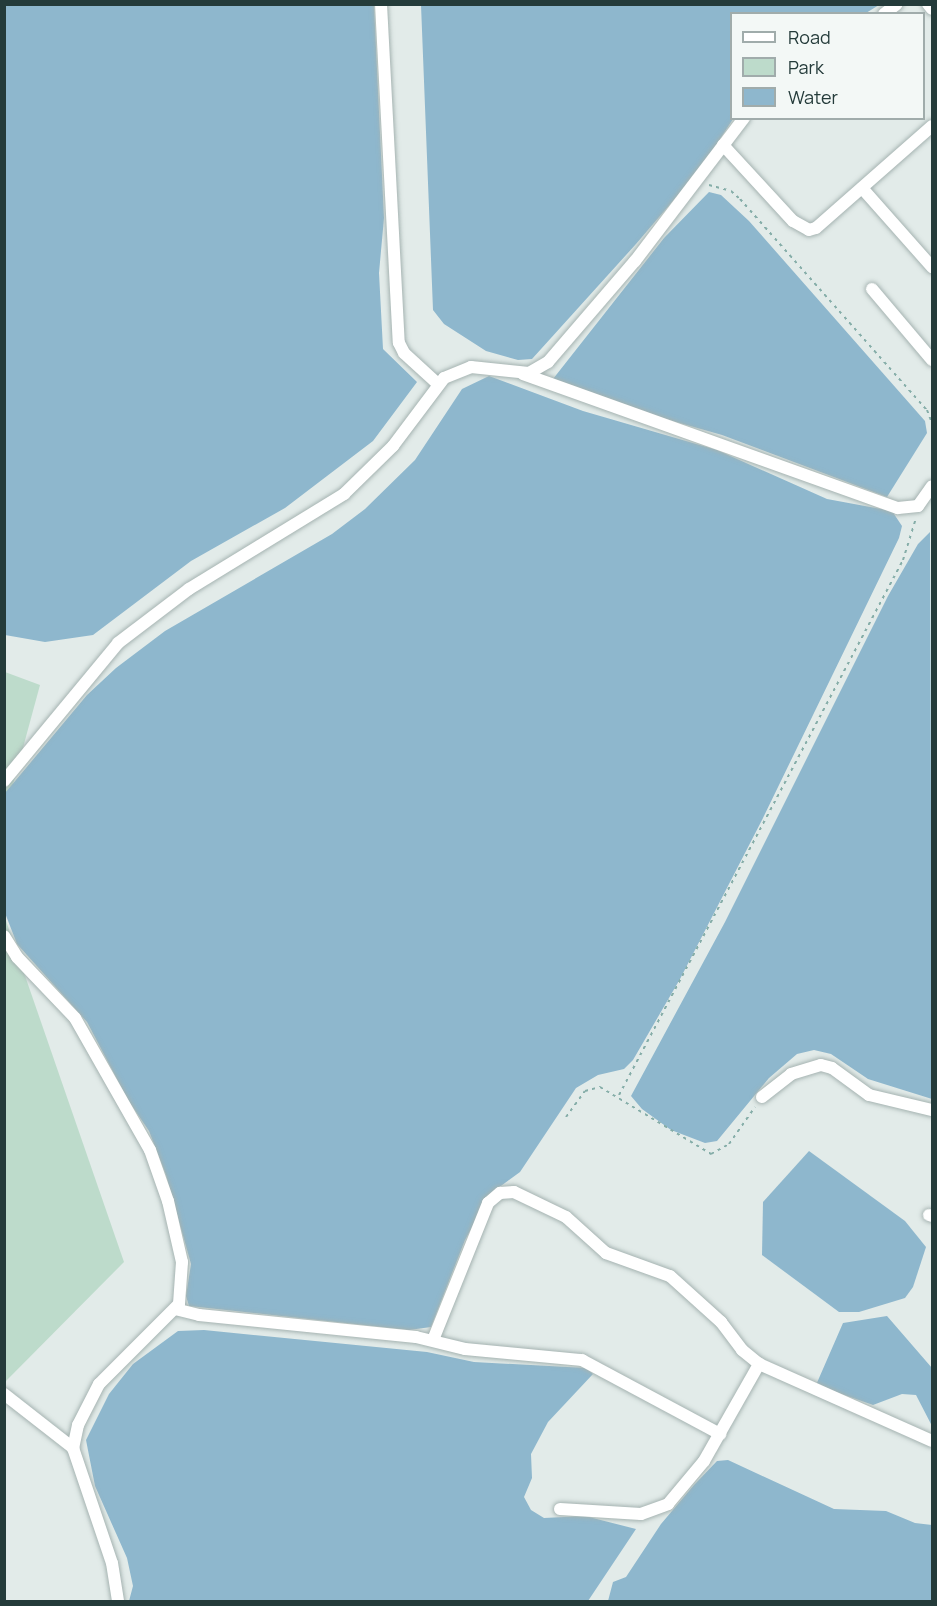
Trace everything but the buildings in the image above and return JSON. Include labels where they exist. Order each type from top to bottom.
[{"type":"street","points":[[381,4],[399,343],[404,353],[438,384]]},
{"type":"street","points":[[928,4],[933,9]]},
{"type":"street","points":[[520,373],[539,370],[548,362],[697,184],[742,120]]},
{"type":"street","points":[[723,145],[802,228],[816,228],[933,126]]},
{"type":"street","points":[[862,188],[933,267]]},
{"type":"street","points":[[872,289],[933,360]]},
{"type":"street","points":[[4,781],[118,643],[189,590],[344,495],[393,446],[438,384],[471,367],[520,373],[898,508],[918,506],[933,486]]},
{"type":"street","points":[[4,936],[17,957],[75,1018],[150,1150],[168,1201],[182,1262],[182,1294],[175,1309],[99,1384],[78,1425],[73,1448],[112,1563],[116,1600]]},
{"type":"street","points":[[762,1097],[791,1074],[821,1065],[832,1068],[869,1095],[933,1110]]},
{"type":"street","points":[[433,1340],[488,1203],[500,1193],[514,1192],[566,1217],[606,1253],[670,1276],[721,1322],[742,1350],[759,1364],[933,1441]]},
{"type":"street","points":[[175,1309],[199,1315],[433,1340],[465,1348],[582,1360],[720,1434]]},
{"type":"street","points":[[560,1509],[641,1514],[656,1511],[668,1504],[692,1479],[759,1364]]},
{"type":"street","points":[[4,1395],[73,1448]]},
{"type":"path","points":[[697,184],[719,186],[740,199],[927,411],[933,423]]},
{"type":"path","points":[[619,1095],[903,560],[918,506]]},
{"type":"path","points":[[566,1117],[592,1087],[619,1095],[661,1126],[711,1154],[729,1144],[762,1097]]},
{"type":"green space","points":[[5,672],[40,685],[5,814]]},
{"type":"green space","points":[[4,915],[124,1262],[5,1382],[4,1382]]},
{"type":"water","points":[[4,5],[374,5],[384,218],[379,273],[383,349],[417,382],[373,441],[285,508],[191,561],[93,635],[45,642],[5,635]]},
{"type":"water","points":[[421,5],[879,5],[868,12],[730,12],[730,120],[732,120],[701,168],[532,359],[518,360],[486,351],[444,324],[433,310]]},
{"type":"water","points":[[709,192],[721,195],[749,221],[925,421],[927,433],[887,497],[722,435],[567,391],[553,379],[664,238]]},
{"type":"water","points":[[489,376],[583,411],[717,450],[827,499],[892,511],[902,526],[899,538],[762,820],[680,979],[633,1060],[624,1069],[598,1075],[576,1088],[520,1172],[490,1194],[465,1240],[431,1327],[409,1330],[189,1306],[186,1296],[191,1264],[166,1175],[149,1131],[128,1100],[87,1022],[17,944],[5,913],[5,793],[87,695],[116,668],[165,631],[332,534],[365,509],[415,460],[462,389]]},
{"type":"water","points":[[930,532],[932,1099],[868,1079],[831,1054],[814,1050],[797,1054],[769,1078],[717,1141],[705,1143],[671,1130],[642,1109],[631,1096],[725,922],[888,596],[918,544]]},
{"type":"water","points":[[809,1151],[905,1221],[926,1247],[913,1287],[905,1298],[859,1312],[839,1312],[762,1255],[763,1202]]},
{"type":"water","points":[[887,1316],[932,1368],[932,1426],[916,1395],[902,1394],[873,1405],[816,1385],[843,1323]]},
{"type":"water","points":[[204,1330],[427,1352],[474,1362],[586,1368],[593,1374],[548,1422],[531,1454],[532,1478],[524,1497],[531,1510],[544,1518],[585,1516],[636,1529],[588,1601],[129,1601],[133,1586],[127,1558],[95,1486],[86,1440],[109,1394],[133,1364],[178,1331]]},
{"type":"water","points":[[728,1460],[834,1509],[886,1511],[915,1523],[932,1525],[932,1601],[608,1601],[613,1582],[626,1577],[661,1524],[694,1485],[717,1461]]}]
